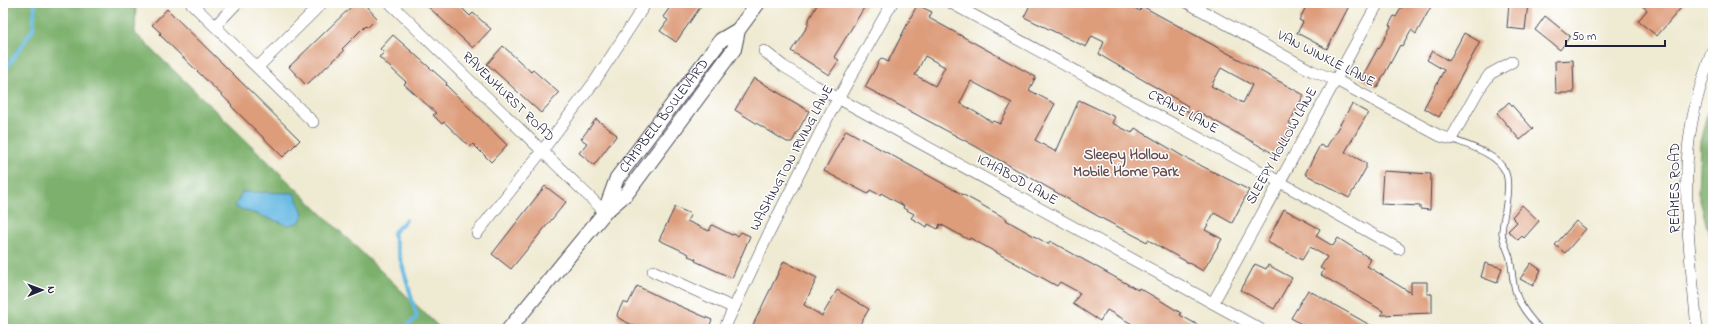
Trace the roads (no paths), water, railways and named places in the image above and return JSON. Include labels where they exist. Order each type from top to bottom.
[{"type":"street","points":[[191,3],[313,122]]},
{"type":"street","points":[[215,26],[237,3]]},
{"type":"street","points":[[258,67],[322,3]]},
{"type":"street","name":"RAVENHURST ROAD","points":[[390,3],[605,212]]},
{"type":"street","points":[[477,233],[595,81],[646,3]]},
{"type":"street","name":"CAMPBELL BOULEVARD","points":[[509,329],[605,212],[627,193],[734,49],[738,30],[758,3]]},
{"type":"street","name":"WASHINGTON IRVING LANE","points":[[724,329],[771,228],[839,99],[892,3]]},
{"type":"street","name":"CRANE LANE","points":[[951,3],[1280,182],[1399,249]]},
{"type":"street","name":"VAN WINKLE LANE","points":[[1188,3],[1312,72],[1336,80],[1440,136],[1451,139]]},
{"type":"street","name":"SLEEPY HOLLOW LANE","points":[[1213,303],[1378,3]]},
{"type":"street","name":"REAMES ROAD","points":[[1697,329],[1687,198],[1688,150],[1693,117],[1713,49]]},
{"type":"street","name":"ICHABOD LANE","points":[[764,51],[798,76],[839,99],[1260,329]]},
{"type":"street","points":[[1451,139],[1490,74],[1512,62]]},
{"type":"street","points":[[653,271],[734,308]]},
{"type":"lane","points":[[1451,139],[1480,150],[1498,163],[1505,172],[1508,184],[1502,235],[1509,254],[1514,287],[1518,301],[1540,329]]},
{"type":"water","points":[[242,192],[294,193],[303,213],[300,222],[288,225],[235,207]]},
{"type":"waterway","points":[[3,73],[33,29],[35,3]]},
{"type":"waterway","points":[[404,329],[417,317],[393,233],[406,220]]},
{"type":"district","name":"Sleepy Hollow Mobile Home Park","points":[[1126,164]]}]
